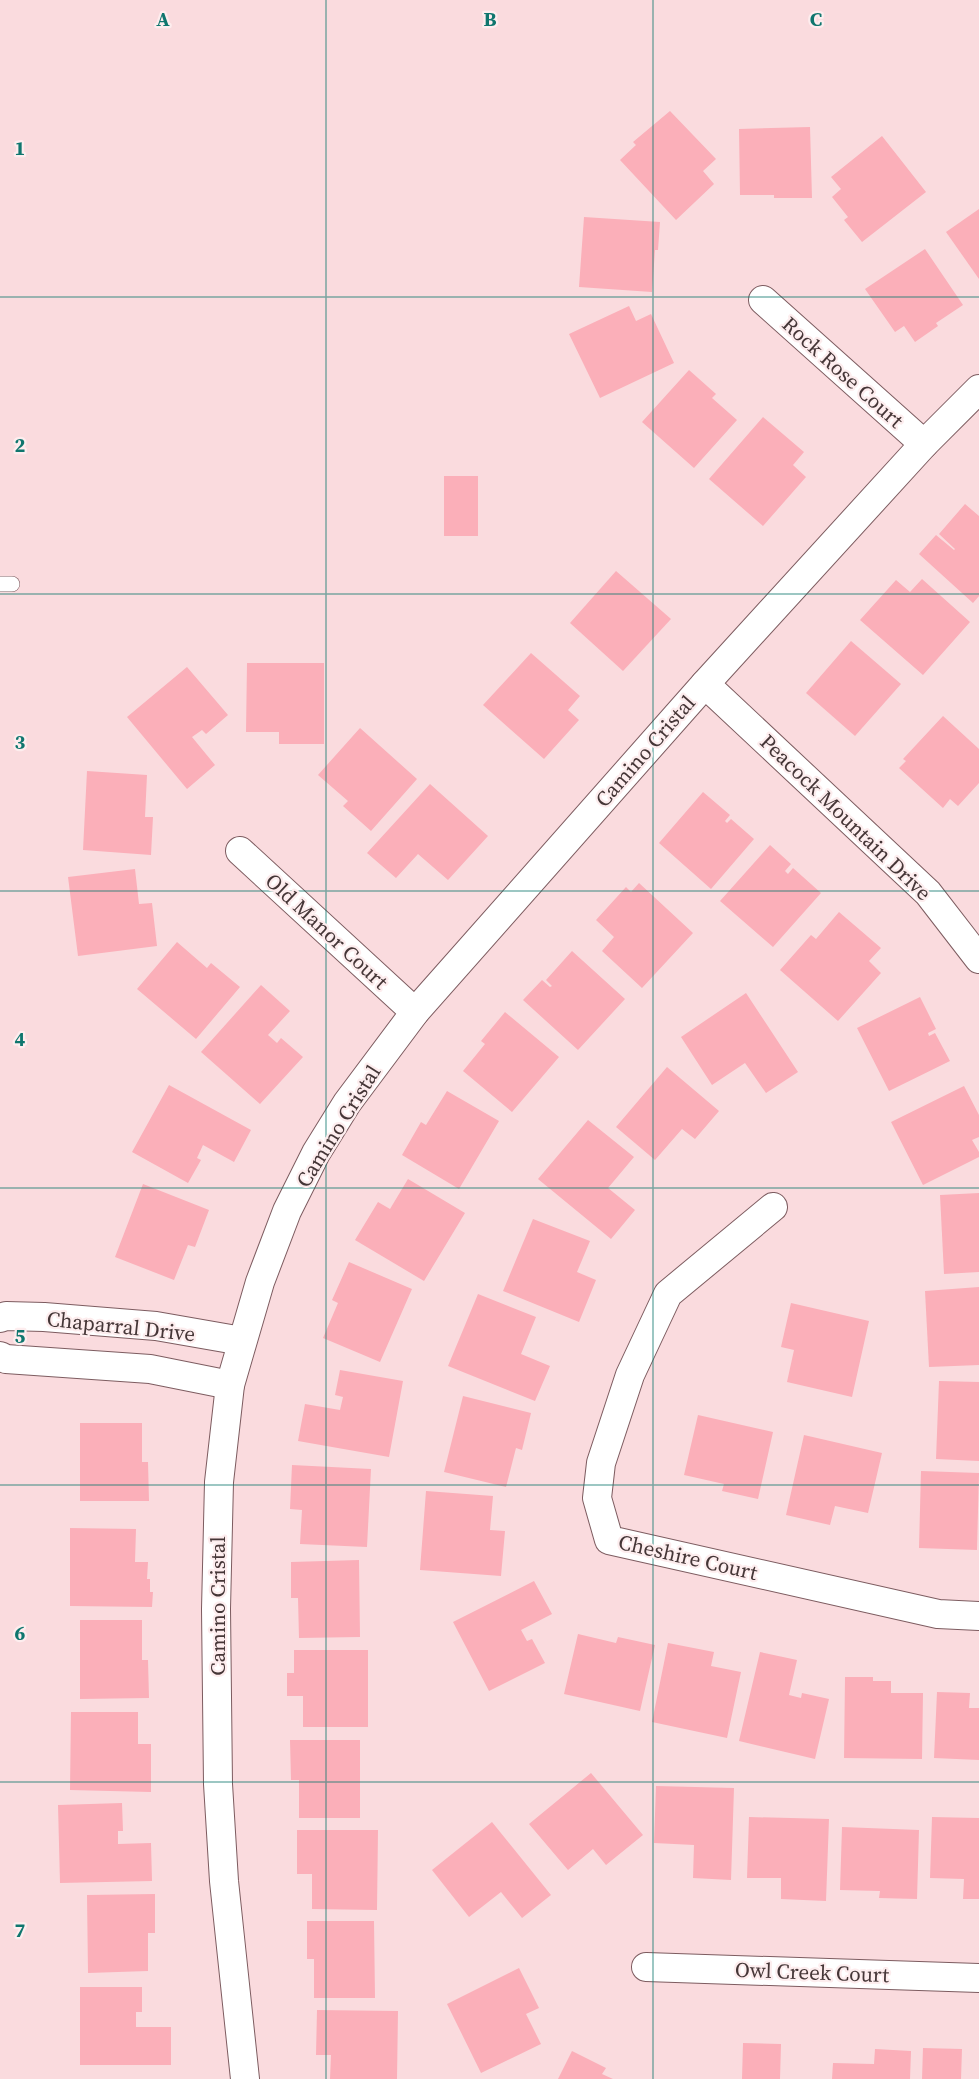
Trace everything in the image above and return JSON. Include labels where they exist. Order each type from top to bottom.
[{"type":"street","name":"Rock Rose Court","points":[[763,300],[924,444]]},
{"type":"street","name":"Camino Cristal","points":[[245,2079],[224,1881],[218,1784],[216,1609],[219,1482],[230,1385],[260,1282],[287,1211],[316,1153],[347,1103],[415,1012],[705,684],[924,444],[979,389]]},
{"type":"street","name":"Peacock Mountain Drive","points":[[705,684],[928,893],[979,959]]},
{"type":"street","name":"Old Manor Court","points":[[240,851],[415,1012]]},
{"type":"street","name":"Cheshire Court","points":[[773,1207],[668,1294],[630,1375],[600,1463],[597,1498],[609,1540],[938,1614],[979,1616]]},
{"type":"street","name":"Chaparral Drive","points":[[0,1318],[6,1316],[44,1317],[156,1326],[242,1341]]},
{"type":"street","name":"Chaparral Drive","points":[[0,1356],[6,1359],[150,1369],[230,1385]]},
{"type":"street","name":"Owl Creek Court","points":[[646,1967],[979,1978]]},
{"type":"building","points":[[670,111],[716,159],[703,171],[714,184],[676,220],[620,160],[636,145],[633,142]]},
{"type":"building","points":[[810,127],[812,198],[740,195],[739,129]]},
{"type":"building","points":[[882,136],[926,192],[862,242],[844,220],[848,217],[832,197],[841,189],[831,177]]},
{"type":"building","points":[[979,209],[979,279],[946,232]]},
{"type":"building","points":[[584,217],[660,222],[652,292],[579,287]]},
{"type":"building","points":[[925,249],[963,305],[936,323],[938,326],[915,342],[904,326],[895,332],[865,289]]},
{"type":"building","points":[[629,306],[636,321],[651,314],[674,363],[600,398],[569,334]]},
{"type":"building","points":[[689,370],[716,394],[712,398],[737,420],[694,468],[642,422]]},
{"type":"building","points":[[763,417],[804,452],[793,465],[806,477],[763,526],[709,479]]},
{"type":"building","points":[[444,476],[478,476],[478,536],[444,536]]},
{"type":"building","points":[[965,504],[979,516],[979,596],[973,603],[919,554],[936,535],[955,549],[939,534]]},
{"type":"building","points":[[616,571],[671,619],[623,671],[570,623]]},
{"type":"building","points":[[922,579],[970,622],[923,675],[860,620],[896,580],[910,592]]},
{"type":"building","points":[[851,641],[901,684],[855,736],[806,693]]},
{"type":"building","points":[[531,653],[580,696],[568,710],[579,720],[544,759],[483,705]]},
{"type":"building","points":[[247,663],[324,663],[324,744],[279,744],[279,732],[246,732]]},
{"type":"building","points":[[187,667],[228,715],[206,734],[202,730],[192,737],[215,765],[187,789],[127,717]]},
{"type":"building","points":[[943,716],[979,749],[979,783],[958,806],[950,799],[943,808],[899,768],[906,761],[903,759]]},
{"type":"building","points":[[360,728],[417,779],[371,831],[343,806],[348,801],[318,775]]},
{"type":"building","points":[[87,771],[147,775],[145,817],[153,817],[151,855],[83,850]]},
{"type":"building","points":[[430,784],[488,836],[448,880],[418,854],[396,878],[367,853]]},
{"type":"building","points":[[703,792],[730,815],[725,821],[727,823],[731,819],[754,839],[711,889],[659,843]]},
{"type":"building","points":[[770,845],[791,864],[785,871],[788,874],[793,868],[821,893],[773,947],[720,901]]},
{"type":"building","points":[[135,869],[139,904],[152,903],[157,946],[78,956],[68,877]]},
{"type":"building","points":[[639,883],[693,933],[642,988],[602,951],[614,937],[596,920],[626,887],[631,892]]},
{"type":"building","points":[[839,912],[881,948],[869,961],[881,973],[838,1021],[780,970],[811,935],[816,939]]},
{"type":"building","points":[[177,942],[207,968],[211,963],[240,987],[196,1039],[137,989]]},
{"type":"building","points":[[572,951],[625,999],[578,1050],[523,1000],[542,980],[550,987],[552,986],[546,980]]},
{"type":"building","points":[[261,985],[290,1011],[268,1035],[277,1043],[281,1038],[303,1057],[260,1104],[201,1052]]},
{"type":"building","points":[[746,993],[798,1072],[766,1093],[745,1063],[712,1085],[681,1037]]},
{"type":"building","points":[[920,997],[936,1029],[928,1033],[929,1036],[935,1033],[950,1061],[889,1091],[857,1028]]},
{"type":"building","points":[[505,1012],[559,1057],[512,1112],[463,1071],[485,1044],[481,1041]]},
{"type":"building","points":[[667,1067],[719,1111],[695,1139],[682,1129],[655,1160],[616,1127]]},
{"type":"building","points":[[169,1085],[251,1130],[234,1162],[203,1145],[197,1158],[201,1160],[188,1183],[132,1152]]},
{"type":"building","points":[[964,1086],[979,1115],[979,1137],[972,1140],[979,1152],[979,1157],[923,1185],[891,1122]]},
{"type":"building","points":[[447,1091],[499,1121],[459,1189],[402,1155],[421,1122],[426,1125]]},
{"type":"building","points":[[588,1120],[634,1157],[608,1188],[635,1210],[611,1239],[538,1179]]},
{"type":"building","points":[[408,1179],[465,1213],[424,1281],[355,1240],[378,1202],[390,1209]]},
{"type":"building","points":[[143,1184],[209,1210],[195,1247],[188,1245],[174,1280],[115,1257]]},
{"type":"building","points":[[979,1193],[979,1272],[944,1274],[940,1195]]},
{"type":"building","points":[[533,1219],[590,1241],[577,1272],[596,1280],[579,1322],[503,1291]]},
{"type":"building","points":[[349,1262],[412,1289],[380,1362],[323,1338],[338,1303],[332,1300]]},
{"type":"building","points":[[979,1287],[979,1365],[929,1367],[925,1291]]},
{"type":"building","points":[[478,1294],[536,1317],[521,1354],[550,1366],[535,1401],[448,1366]]},
{"type":"building","points":[[791,1303],[869,1321],[852,1397],[787,1382],[794,1350],[781,1347]]},
{"type":"building","points":[[340,1370],[403,1381],[389,1457],[298,1441],[305,1404],[340,1410],[343,1397],[335,1395]]},
{"type":"building","points":[[939,1381],[979,1382],[979,1461],[936,1459]]},
{"type":"building","points":[[463,1396],[531,1413],[522,1450],[516,1448],[506,1487],[444,1472]]},
{"type":"building","points":[[698,1415],[773,1432],[758,1499],[722,1491],[724,1484],[684,1475]]},
{"type":"building","points":[[80,1423],[142,1423],[142,1462],[148,1462],[149,1501],[80,1501]]},
{"type":"building","points":[[804,1435],[882,1453],[868,1513],[835,1506],[830,1525],[786,1515]]},
{"type":"building","points":[[292,1465],[371,1469],[367,1547],[300,1544],[302,1510],[290,1509]]},
{"type":"building","points":[[921,1471],[979,1473],[977,1550],[919,1548]]},
{"type":"building","points":[[426,1491],[493,1496],[490,1530],[505,1531],[501,1576],[420,1570]]},
{"type":"building","points":[[70,1528],[136,1529],[135,1562],[148,1562],[147,1579],[150,1579],[150,1592],[153,1592],[152,1607],[70,1606]]},
{"type":"building","points":[[359,1560],[360,1637],[299,1638],[298,1598],[291,1598],[291,1562]]},
{"type":"building","points":[[534,1581],[552,1614],[521,1630],[527,1641],[532,1639],[545,1663],[489,1691],[453,1622]]},
{"type":"building","points":[[80,1620],[142,1620],[142,1660],[148,1660],[149,1698],[80,1699]]},
{"type":"building","points":[[578,1634],[616,1643],[618,1637],[655,1645],[640,1711],[564,1694]]},
{"type":"building","points":[[668,1643],[714,1652],[711,1666],[741,1672],[727,1738],[652,1722]]},
{"type":"building","points":[[294,1650],[368,1650],[368,1727],[303,1727],[303,1696],[287,1696],[287,1673],[294,1673]]},
{"type":"building","points":[[760,1652],[797,1660],[789,1695],[801,1698],[802,1693],[829,1699],[815,1759],[739,1741]]},
{"type":"building","points":[[845,1677],[873,1677],[873,1681],[891,1681],[891,1693],[923,1693],[922,1759],[844,1758]]},
{"type":"building","points":[[937,1692],[970,1693],[969,1708],[979,1708],[979,1760],[934,1758]]},
{"type":"building","points":[[71,1712],[138,1712],[138,1744],[151,1744],[151,1792],[70,1790]]},
{"type":"building","points":[[290,1740],[360,1740],[360,1818],[299,1818],[299,1780],[291,1780]]},
{"type":"building","points":[[591,1773],[643,1835],[606,1865],[593,1849],[568,1870],[529,1824]]},
{"type":"building","points":[[656,1786],[734,1788],[731,1880],[693,1878],[694,1845],[654,1843]]},
{"type":"building","points":[[122,1803],[123,1831],[118,1831],[118,1844],[151,1843],[152,1881],[60,1883],[58,1805]]},
{"type":"building","points":[[749,1817],[829,1819],[826,1901],[781,1899],[781,1878],[747,1878]]},
{"type":"building","points":[[932,1817],[979,1818],[979,1899],[963,1899],[964,1879],[930,1878]]},
{"type":"building","points":[[492,1822],[551,1895],[522,1918],[501,1892],[469,1917],[432,1870]]},
{"type":"building","points":[[842,1827],[919,1830],[917,1899],[879,1898],[880,1891],[840,1890]]},
{"type":"building","points":[[297,1830],[378,1830],[377,1910],[312,1909],[312,1874],[297,1874]]},
{"type":"building","points":[[155,1894],[155,1933],[148,1933],[148,1971],[88,1973],[87,1895]]},
{"type":"building","points":[[307,1921],[374,1921],[375,1998],[314,1998],[314,1959],[307,1959]]},
{"type":"building","points":[[519,1968],[539,2008],[526,2014],[541,2044],[481,2073],[447,2004]]},
{"type":"building","points":[[80,1987],[142,1987],[142,2012],[136,2012],[136,2027],[171,2027],[171,2065],[80,2065]]},
{"type":"building","points":[[317,2010],[398,2011],[397,2079],[330,2079],[331,2055],[316,2055]]},
{"type":"building","points":[[743,2043],[781,2044],[780,2079],[742,2079]]},
{"type":"building","points":[[923,2048],[962,2049],[961,2079],[922,2079]]},
{"type":"building","points":[[875,2049],[911,2051],[910,2079],[832,2079],[833,2063],[874,2064]]},
{"type":"building","points":[[572,2051],[606,2068],[602,2074],[613,2079],[558,2079]]}]
